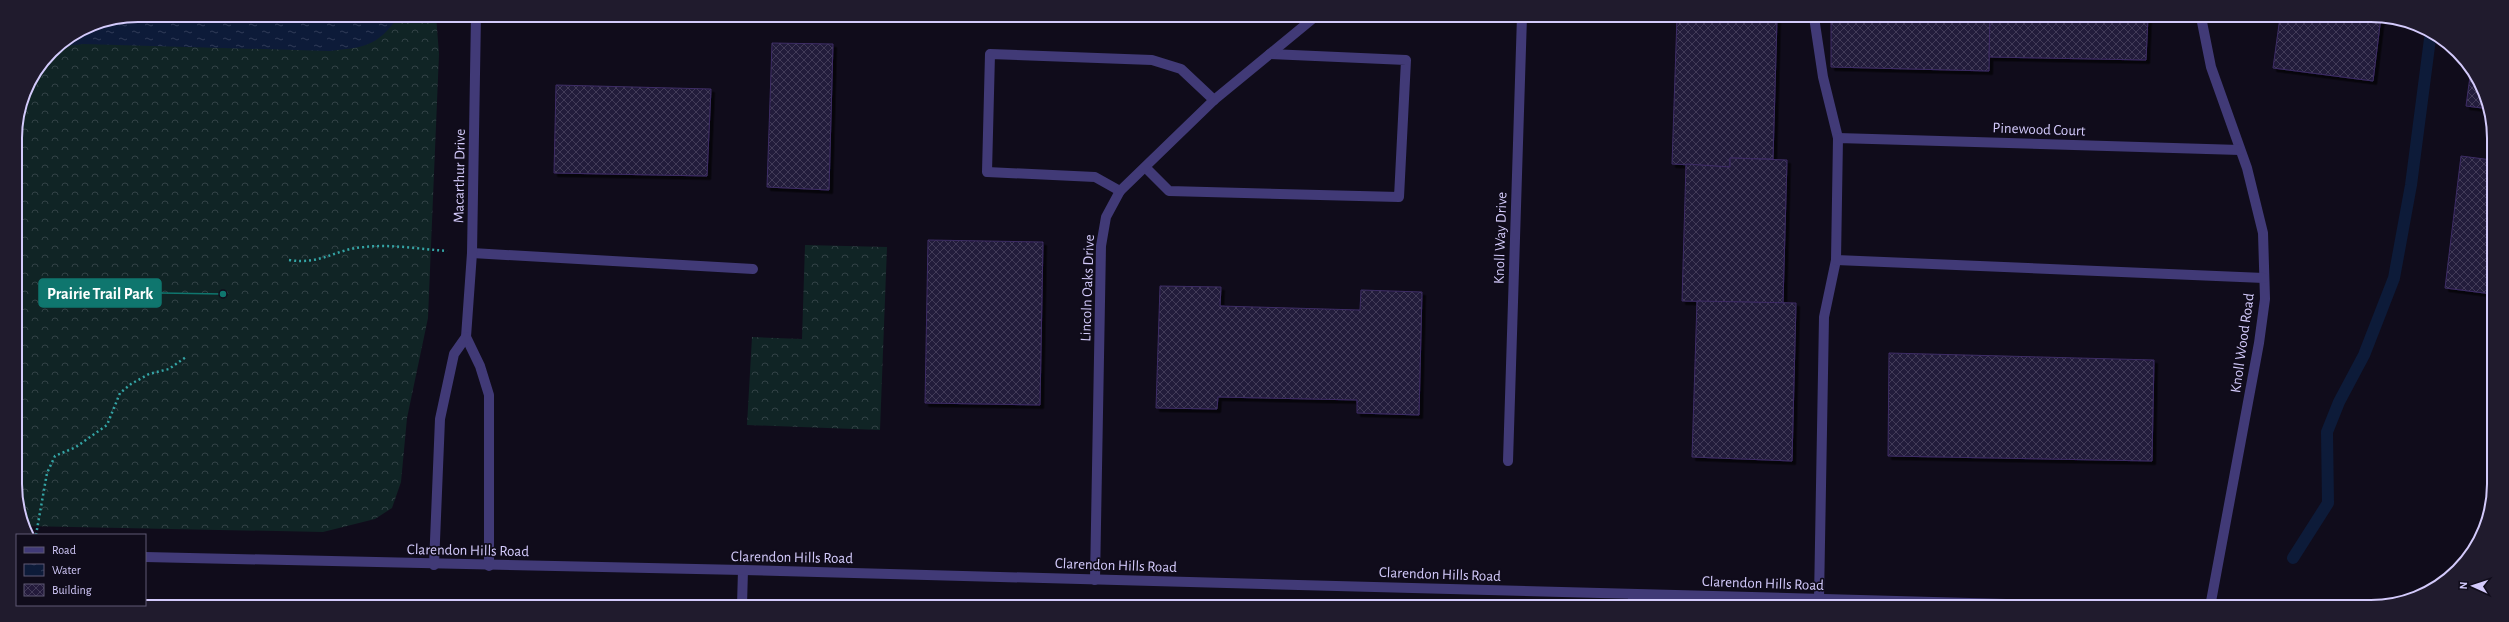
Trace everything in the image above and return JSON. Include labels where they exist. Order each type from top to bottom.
[{"type":"street","name":"Macarthur Drive","points":[[476,22],[472,253],[466,337],[480,366],[489,395],[489,566]]},
{"type":"street","name":"Lincoln Oaks Drive","points":[[1095,580],[1102,246],[1106,218],[1120,191],[1146,168],[1214,100],[1309,22]]},
{"type":"street","name":"Knoll Way Drive","points":[[1508,461],[1522,22]]},
{"type":"street","points":[[1815,22],[1823,77],[1838,138],[1836,260],[1824,317],[1819,599]]},
{"type":"street","name":"Knoll Wood Road","points":[[2202,22],[2211,67],[2247,168],[2263,232],[2265,299],[2259,343],[2211,600]]},
{"type":"street","points":[[1120,191],[1095,177],[987,172],[990,54],[1152,60],[1181,69],[1214,100]]},
{"type":"street","points":[[1146,168],[1169,191],[1399,197],[1406,60],[1270,54]]},
{"type":"street","name":"Pinewood Court","points":[[1838,138],[2240,150]]},
{"type":"street","points":[[472,253],[754,269]]},
{"type":"street","points":[[1836,260],[2264,278]]},
{"type":"street","points":[[434,565],[440,419],[454,354],[466,337]]},
{"type":"street","name":"Clarendon Hills Road","points":[[146,558],[743,570],[1857,600]]},
{"type":"street","points":[[742,600],[743,570]]},
{"type":"street","points":[[1633,594],[1633,600]]},
{"type":"path","points":[[289,260],[305,263],[322,260],[362,247],[472,253]]},
{"type":"path","points":[[36,534],[47,473],[55,456],[76,446],[107,425],[120,393],[131,384],[149,374],[169,369],[186,357]]},
{"type":"green space","points":[[138,22],[437,22],[439,54],[428,318],[407,418],[401,482],[392,508],[375,519],[323,532],[30,526],[24,507],[22,484],[22,130],[26,108],[31,93],[41,73],[61,51],[80,37],[115,24]]},
{"type":"green space","points":[[805,245],[887,247],[880,430],[747,425],[752,337],[802,339]]},
{"type":"water","points":[[394,22],[383,34],[369,44],[330,51],[83,44],[67,46],[73,41],[93,31],[123,23]]},
{"type":"building","points":[[1677,22],[1777,22],[1773,159],[1730,158],[1730,167],[1672,164]]},
{"type":"building","points":[[1831,22],[1990,22],[1989,71],[1831,67]]},
{"type":"building","points":[[1990,22],[2148,22],[2146,60],[1989,57]]},
{"type":"building","points":[[2279,22],[2380,23],[2373,81],[2273,68]]},
{"type":"building","points":[[772,43],[833,44],[829,190],[767,187]]},
{"type":"building","points":[[2470,77],[2483,108],[2466,106]]},
{"type":"building","points":[[556,85],[711,89],[707,176],[554,173]]},
{"type":"building","points":[[2461,156],[2487,159],[2487,293],[2445,288]]},
{"type":"building","points":[[1730,158],[1787,160],[1783,303],[1682,301],[1686,164],[1730,167]]},
{"type":"building","points":[[928,240],[1043,242],[1040,405],[925,403]]},
{"type":"building","points":[[1160,286],[1221,287],[1220,306],[1360,310],[1361,290],[1422,292],[1419,415],[1357,413],[1357,400],[1218,397],[1217,409],[1156,408]]},
{"type":"building","points":[[1697,301],[1796,303],[1792,461],[1692,457]]},
{"type":"building","points":[[1889,353],[2154,360],[2152,461],[1888,456]]},
{"type":"waterway","points":[[2293,558],[2328,503],[2327,432],[2339,402],[2364,355],[2394,278],[2411,185],[2430,38]]},
{"type":"place","name":"Prairie Trail Park","points":[[223,294]]}]
